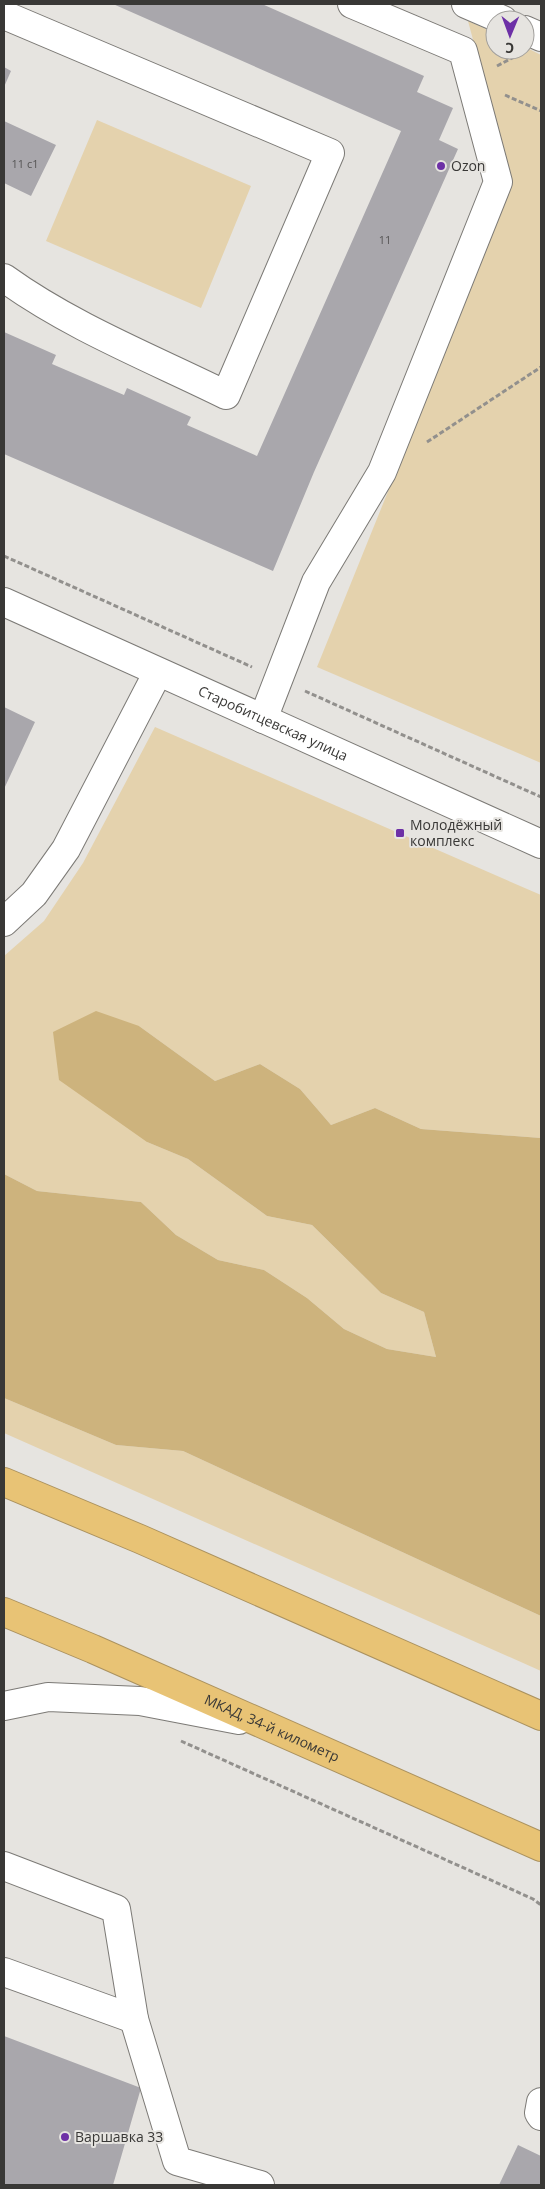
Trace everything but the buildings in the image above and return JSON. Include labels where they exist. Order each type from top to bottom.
[{"type":"highway","points":[[4,1482],[140,1539],[541,1716]]},
{"type":"highway","name":"МКАД, 34-й километр","points":[[4,1612],[541,1847]]},
{"type":"street","points":[[262,719],[316,582],[382,472],[498,182],[463,51],[352,4]]},
{"type":"street","points":[[466,4],[485,12]]},
{"type":"street","points":[[4,15],[330,154],[226,395],[67,318],[35,300],[4,278]]},
{"type":"street","name":"Старобитцевская улица","points":[[4,602],[541,844]]},
{"type":"street","points":[[4,922],[34,894],[66,849],[158,672]]},
{"type":"street","points":[[4,1706],[48,1697],[140,1701],[265,1725]]},
{"type":"street","points":[[4,1866],[116,1909],[134,2019],[177,2161],[260,2185]]},
{"type":"street","points":[[4,1972],[134,2019]]},
{"type":"street","points":[[541,2102],[539,2113],[541,2116]]},
{"type":"path","points":[[470,80],[509,60]]},
{"type":"path","points":[[422,446],[541,367]]},
{"type":"path","points":[[180,1741],[524,1895],[541,1905]]},
{"type":"shaded area","points":[[468,21],[485,29],[485,60],[535,60],[535,52],[541,55],[541,763],[317,667],[512,185]]},
{"type":"shaded area","points":[[97,120],[251,186],[201,308],[46,241]]},
{"type":"shaded area","points":[[155,727],[541,895],[541,1138],[421,1129],[375,1108],[331,1125],[300,1089],[260,1064],[215,1081],[139,1026],[147,1142],[188,1159],[267,1216],[312,1225],[381,1293],[424,1312],[436,1357],[387,1349],[344,1329],[307,1298],[264,1270],[218,1260],[176,1235],[141,1202],[37,1191],[4,1174],[4,956],[44,921],[83,863]]},
{"type":"shaded area","points":[[96,1011],[139,1026],[215,1081],[260,1064],[300,1089],[331,1125],[375,1108],[421,1129],[541,1138],[541,1616],[183,1451],[116,1445],[4,1398],[4,1174],[37,1191],[141,1202],[176,1235],[218,1260],[264,1270],[307,1298],[344,1329],[387,1349],[436,1357],[424,1312],[381,1293],[312,1225],[267,1216],[188,1159],[147,1142],[59,1080],[53,1032]]},
{"type":"shaded area","points":[[4,1398],[116,1445],[183,1451],[541,1616],[541,1671],[4,1433]]},
{"type":"place","name":"Ozon","points":[[441,166]]},
{"type":"place","name":"Молодёжный комплекс","points":[[400,833]]},
{"type":"place","name":"Варшавка 33","points":[[65,2137]]}]
